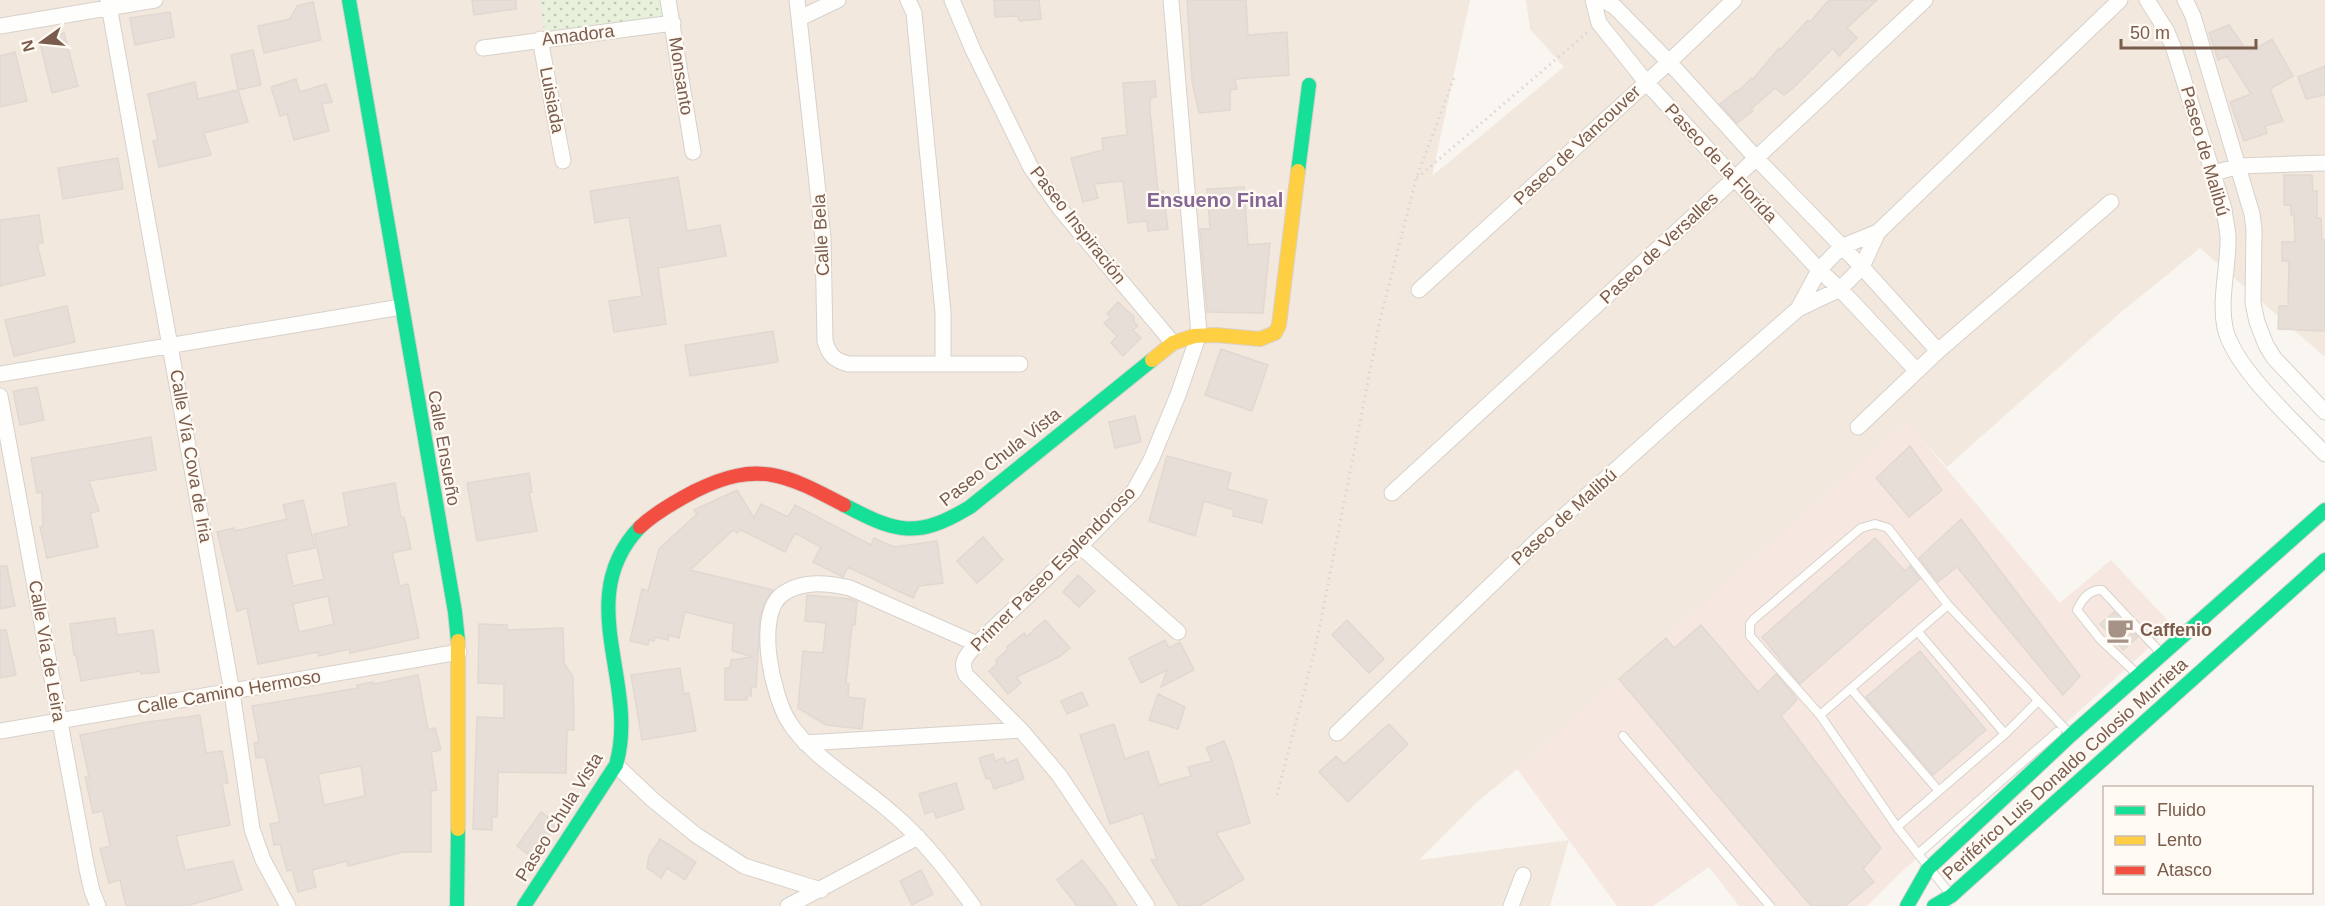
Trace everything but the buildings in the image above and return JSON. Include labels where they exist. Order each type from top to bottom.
[{"type":"street","points":[[0,26],[109,4],[155,0]]},
{"type":"street","name":"Calle Ensueño","points":[[349,0],[455,612],[459,652],[457,906]]},
{"type":"street","name":"Monsanto","points":[[668,0],[693,152]]},
{"type":"street","name":"Calle Bela","points":[[797,0],[823,238],[825,341],[829,354],[837,361],[848,364],[1020,364]]},
{"type":"street","points":[[800,18],[838,0]]},
{"type":"street","points":[[908,0],[914,12],[943,312],[943,364]]},
{"type":"street","name":"Paseo Inspiración","points":[[952,0],[973,50],[1031,168],[1061,210],[1186,338]]},
{"type":"street","name":"Primer Paseo Esplendoroso","points":[[1147,906],[1059,775],[1021,730],[966,675],[963,663],[965,657],[977,644],[1134,491],[1151,460],[1178,395],[1186,338],[1171,0]]},
{"type":"street","name":"Paseo de la Florida","points":[[1593,0],[1599,23],[1646,82],[1819,270],[1840,289],[1917,371]]},
{"type":"street","name":"Paseo de Vancouver","points":[[1419,290],[1734,0]]},
{"type":"street","name":"Paseo de Versalles","points":[[1392,493],[1925,0]]},
{"type":"street","name":"Paseo de Malibú","points":[[1337,733],[1543,535],[1798,309],[1840,289],[1862,267],[1878,232],[2120,0]]},
{"type":"street","name":"Paseo de Malibú","points":[[2147,0],[2166,30],[2174,49],[2224,209],[2228,236],[2223,306],[2225,328],[2233,350],[2256,380],[2325,454]]},
{"type":"street","name":"Paseo de Malibú","points":[[2185,0],[2193,16],[2248,194],[2254,230],[2253,303],[2257,322],[2274,358],[2325,412]]},
{"type":"street","name":"Calle Vía Cova de Iria","points":[[109,4],[232,692],[252,829],[263,860],[288,906]]},
{"type":"street","name":"Paseo de la Florida","points":[[1609,4],[1669,62],[1938,351]]},
{"type":"street","name":"Amadora","points":[[483,48],[673,23]]},
{"type":"street","name":"Luisiada","points":[[540,39],[563,161]]},
{"type":"street","points":[[1186,338],[1260,339],[1275,333],[1279,325],[1309,86]]},
{"type":"street","points":[[2214,173],[2239,166],[2269,163],[2325,163]]},
{"type":"street","points":[[1858,428],[1938,351],[2110,202]]},
{"type":"street","name":"Paseo de Malibú","points":[[1798,309],[1819,270],[1841,247],[1878,232]]},
{"type":"street","points":[[0,374],[401,307]]},
{"type":"street","name":"Paseo Chula Vista","points":[[524,906],[616,765],[622,723],[621,697],[608,626],[608,602],[613,573],[624,551],[636,532],[652,518],[719,479],[739,472],[761,471],[781,474],[858,513],[894,527],[911,530],[930,527],[947,521],[970,507],[1140,371],[1186,338]]},
{"type":"street","points":[[2256,380],[2274,358]]},
{"type":"street","name":"Calle Vía de Leira","points":[[0,396],[87,869],[98,906]]},
{"type":"street","name":"Periférico Luis Donaldo Colosio Murrieta","points":[[1907,906],[1928,869],[2067,731],[2138,676],[2325,510]]},
{"type":"street","points":[[1080,546],[1178,632]]},
{"type":"street","name":"Periférico Luis Donaldo Colosio Murrieta","points":[[1934,906],[1951,896],[2325,560]]},
{"type":"street","points":[[973,906],[918,837],[892,812],[805,742],[789,723],[779,702],[770,672],[769,623],[774,604],[782,594],[809,584],[828,583],[850,588],[977,644]]},
{"type":"street","name":"Calle Camino Hermoso","points":[[0,731],[459,652]]},
{"type":"street","points":[[805,742],[1021,730]]},
{"type":"street","points":[[616,765],[653,800],[696,835],[744,866],[821,890]]},
{"type":"street","points":[[788,906],[918,837]]},
{"type":"street","points":[[1511,906],[1523,875]]},
{"type":"lane","points":[[1918,854],[2067,731],[1948,606],[1888,528],[1875,524],[1861,528],[1754,618],[1750,624],[1750,636],[1820,715],[1897,827],[1928,869],[1951,896]]},
{"type":"lane","points":[[2138,676],[2085,622],[2078,610],[2086,595],[2102,590],[2162,654]]},
{"type":"lane","points":[[1820,715],[1948,606]]},
{"type":"lane","points":[[1918,632],[2005,734]]},
{"type":"lane","points":[[1851,689],[1938,790]]},
{"type":"lane","points":[[1897,827],[2005,734],[2038,701]]},
{"type":"lane","points":[[1623,735],[1770,906]]},
{"type":"path","points":[[1416,179],[1599,23]]},
{"type":"path","points":[[1277,795],[1316,645],[1380,320],[1416,179],[1454,78]]},
{"type":"shaded area","points":[[0,0],[1470,0],[1432,176],[1564,67],[1530,29],[1526,0],[2325,0],[2325,357],[2200,248],[2120,313],[1947,467],[1907,423],[1583,715],[1476,803],[1419,860],[1569,840],[1550,906],[0,906]]},
{"type":"shaded area","points":[[1907,422],[2060,603],[2111,560],[2173,626],[1897,876],[1867,906],[1739,906],[1709,867],[1653,906],[1617,906],[1517,769]]},
{"type":"green space","points":[[540,0],[664,0],[667,20],[545,38]]},
{"type":"traffic: fast","points":[[349,0],[455,612],[458,641]]},
{"type":"traffic: fast","points":[[1298,171],[1309,85]]},
{"type":"traffic: fast","points":[[844,505],[879,522],[907,528],[921,528],[952,517],[970,507],[1152,360]]},
{"type":"traffic: fast","points":[[1907,906],[1928,869],[2071,735],[2325,510]]},
{"type":"traffic: fast","points":[[524,906],[616,765],[621,734],[620,703],[608,612],[611,583],[620,555],[640,527]]},
{"type":"traffic: fast","points":[[1934,906],[1951,896],[2325,560]]},
{"type":"traffic: fast","points":[[457,906],[458,829]]},
{"type":"traffic: slow","points":[[1152,360],[1173,343],[1194,336],[1216,335],[1260,339],[1275,333],[1279,325],[1298,171]]},
{"type":"traffic: slow","points":[[458,641],[458,829]]},
{"type":"traffic: jam","points":[[640,527],[659,512],[695,491],[717,481],[754,474],[788,479],[844,505]]},
{"type":"place","name":"Caffenio","points":[[2120,630]]},
{"type":"district","name":"Ensueno Final","points":[[1215,200]]}]
